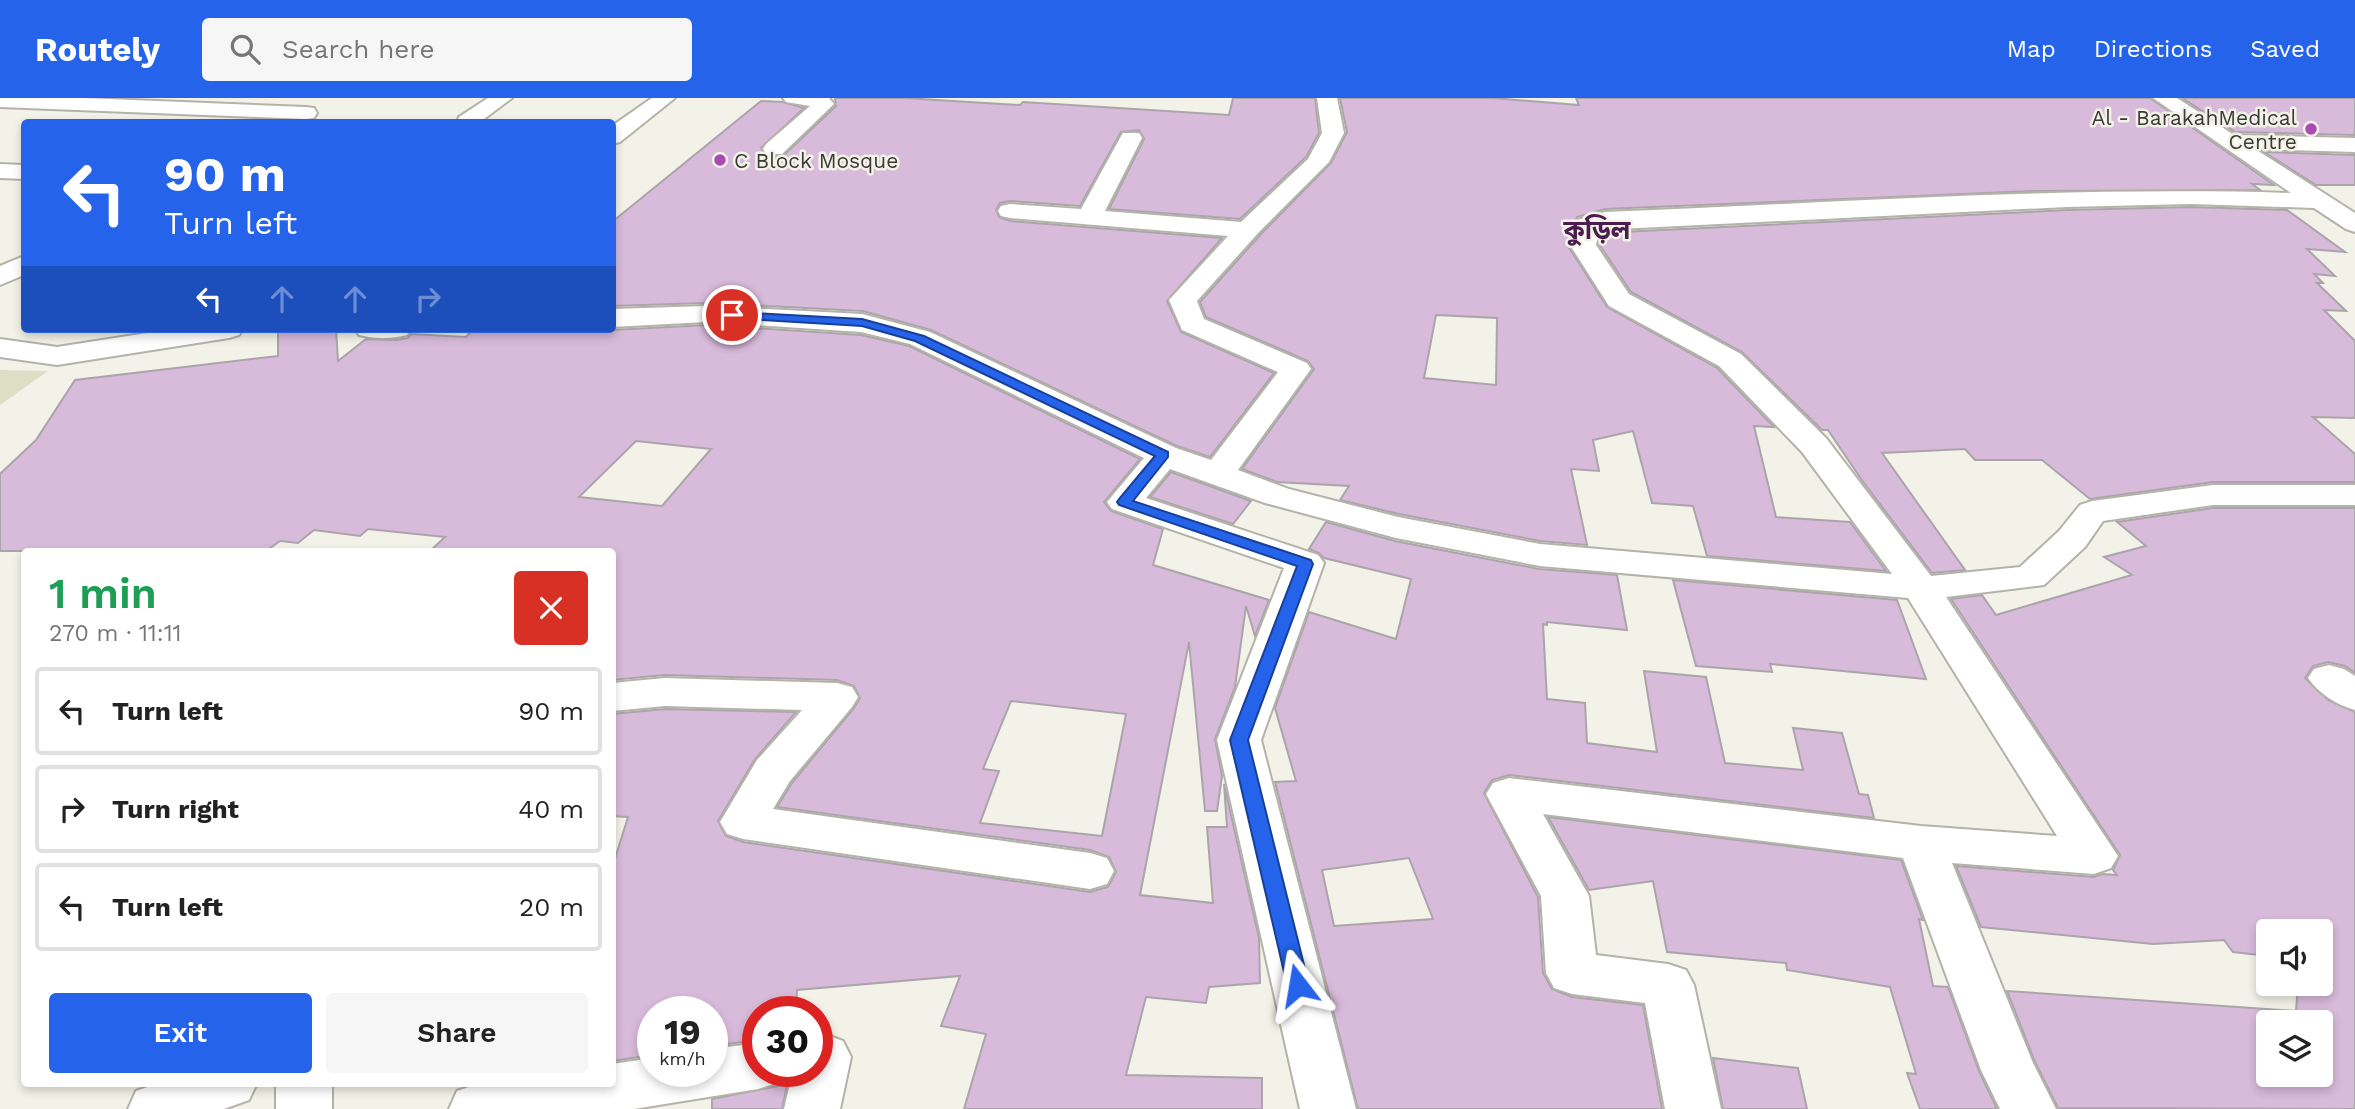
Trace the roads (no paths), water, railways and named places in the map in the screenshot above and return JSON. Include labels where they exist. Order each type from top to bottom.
[{"type":"street","points":[[471,119],[502,98]]},
{"type":"street","points":[[616,134],[665,98]]},
{"type":"street","points":[[774,149],[824,104],[818,100],[793,98]]},
{"type":"street","points":[[1217,475],[1296,369],[1192,324],[1183,300],[1248,230],[1318,162],[1333,133],[1327,98]]},
{"type":"street","points":[[2163,98],[2355,224]]},
{"type":"street","points":[[0,101],[314,108],[292,119]]},
{"type":"street","points":[[1089,217],[1131,138]]},
{"type":"street","points":[[2228,141],[2355,145]]},
{"type":"street","points":[[0,171],[21,172]]},
{"type":"street","points":[[1693,1109],[1668,985],[1572,973],[1566,896],[1509,794],[1921,843],[2094,856],[1921,589],[1814,445],[1730,359],[1619,300],[1583,245],[1587,225],[1605,220],[2067,200],[2191,197],[2319,201]]},
{"type":"street","points":[[1010,211],[1248,230]]},
{"type":"street","points":[[0,250],[21,251]]},
{"type":"street","points":[[0,277],[21,266]]},
{"type":"street","points":[[616,318],[706,314],[862,323],[919,338],[1164,454],[1277,496],[1396,527],[1540,555],[1921,589],[2031,577],[2072,539],[2092,512],[2213,495],[2355,495]]},
{"type":"street","points":[[0,348],[57,356],[204,333]]},
{"type":"street","points":[[1164,454],[1124,502],[1305,564],[1239,740],[1328,1109]]},
{"type":"street","points":[[616,697],[664,692],[837,697],[773,771],[743,822],[1090,871]]},
{"type":"street","points":[[1921,843],[2008,1070],[2028,1109]]},
{"type":"street","points":[[477,1109],[742,1068]]},
{"type":"street","points":[[156,1109],[218,1087]]},
{"type":"street","points":[[304,1087],[304,1109]]},
{"type":"street","points":[[812,1109],[817,1087]]},
{"type":"place","name":"Al - BarakahMedical Centre","points":[[2311,129]]},
{"type":"place","name":"C Block Mosque","points":[[720,160]]},
{"type":"district","name":"কুড়িল","points":[[1597,230]]}]
